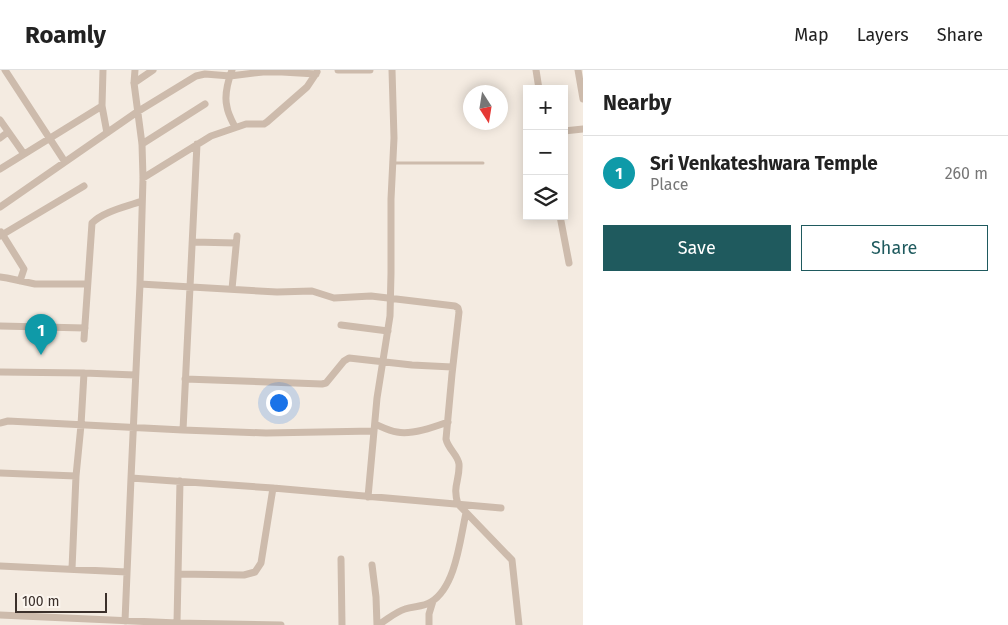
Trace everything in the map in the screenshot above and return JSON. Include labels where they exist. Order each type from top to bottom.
[{"type":"street","points":[[0,72],[4,70],[65,162]]},
{"type":"street","points":[[103,70],[102,106],[107,133]]},
{"type":"street","points":[[125,621],[143,178],[142,144],[134,83],[135,70],[129,70]]},
{"type":"street","points":[[134,83],[154,70]]},
{"type":"street","points":[[338,70],[370,70]]},
{"type":"street","points":[[368,497],[374,428],[390,316],[391,199],[394,132],[392,70]]},
{"type":"street","points":[[536,70],[538,85]]},
{"type":"street","points":[[578,70],[583,98]]},
{"type":"street","points":[[0,207],[137,112],[196,76],[231,73],[317,72]]},
{"type":"street","points":[[143,178],[211,136],[246,124],[264,124],[307,87],[317,72]]},
{"type":"street","points":[[231,73],[228,81],[227,107],[235,127]]},
{"type":"street","points":[[142,144],[205,104]]},
{"type":"street","points":[[0,169],[102,106]]},
{"type":"street","points":[[0,120],[24,154]]},
{"type":"street","points":[[568,131],[583,129]]},
{"type":"street","points":[[0,138],[8,132]]},
{"type":"street","points":[[182,430],[197,144]]},
{"type":"street","points":[[20,281],[24,268],[1,234],[84,186]]},
{"type":"street","points":[[84,339],[92,223],[94,220],[109,213],[142,201]]},
{"type":"street","points":[[561,220],[569,263]]},
{"type":"street","points":[[193,242],[236,240],[232,289]]},
{"type":"street","points":[[0,277],[39,284],[87,284]]},
{"type":"street","points":[[140,284],[276,292],[312,290],[334,298],[366,296],[455,306],[458,308],[447,442],[459,463],[455,493],[458,504],[466,514],[512,560],[519,625]]},
{"type":"street","points":[[341,325],[388,332]]},
{"type":"street","points":[[0,326],[85,328]]},
{"type":"street","points":[[185,379],[322,384],[330,380],[346,359],[452,367]]},
{"type":"street","points":[[0,372],[135,375]]},
{"type":"street","points":[[72,569],[76,476],[84,373]]},
{"type":"street","points":[[0,423],[8,421],[266,433],[374,428],[408,433],[448,422]]},
{"type":"street","points":[[0,472],[76,476]]},
{"type":"street","points":[[130,478],[273,488],[501,508]]},
{"type":"street","points":[[177,623],[180,481]]},
{"type":"street","points":[[178,574],[244,575],[255,572],[261,563],[273,488]]},
{"type":"street","points":[[429,625],[429,614],[433,601],[447,584],[453,571],[466,514]]},
{"type":"street","points":[[340,560],[342,625]]},
{"type":"street","points":[[372,565],[378,625],[403,609],[424,605],[433,601]]},
{"type":"street","points":[[0,566],[127,572]]},
{"type":"street","points":[[0,615],[86,622],[125,621],[281,625]]},
{"type":"street","points":[[30,616],[31,625]]},
{"type":"lane","points":[[393,162],[483,163]]},
{"type":"place","name":"Sri Venkateshwara Temple","points":[[41,355]]}]
